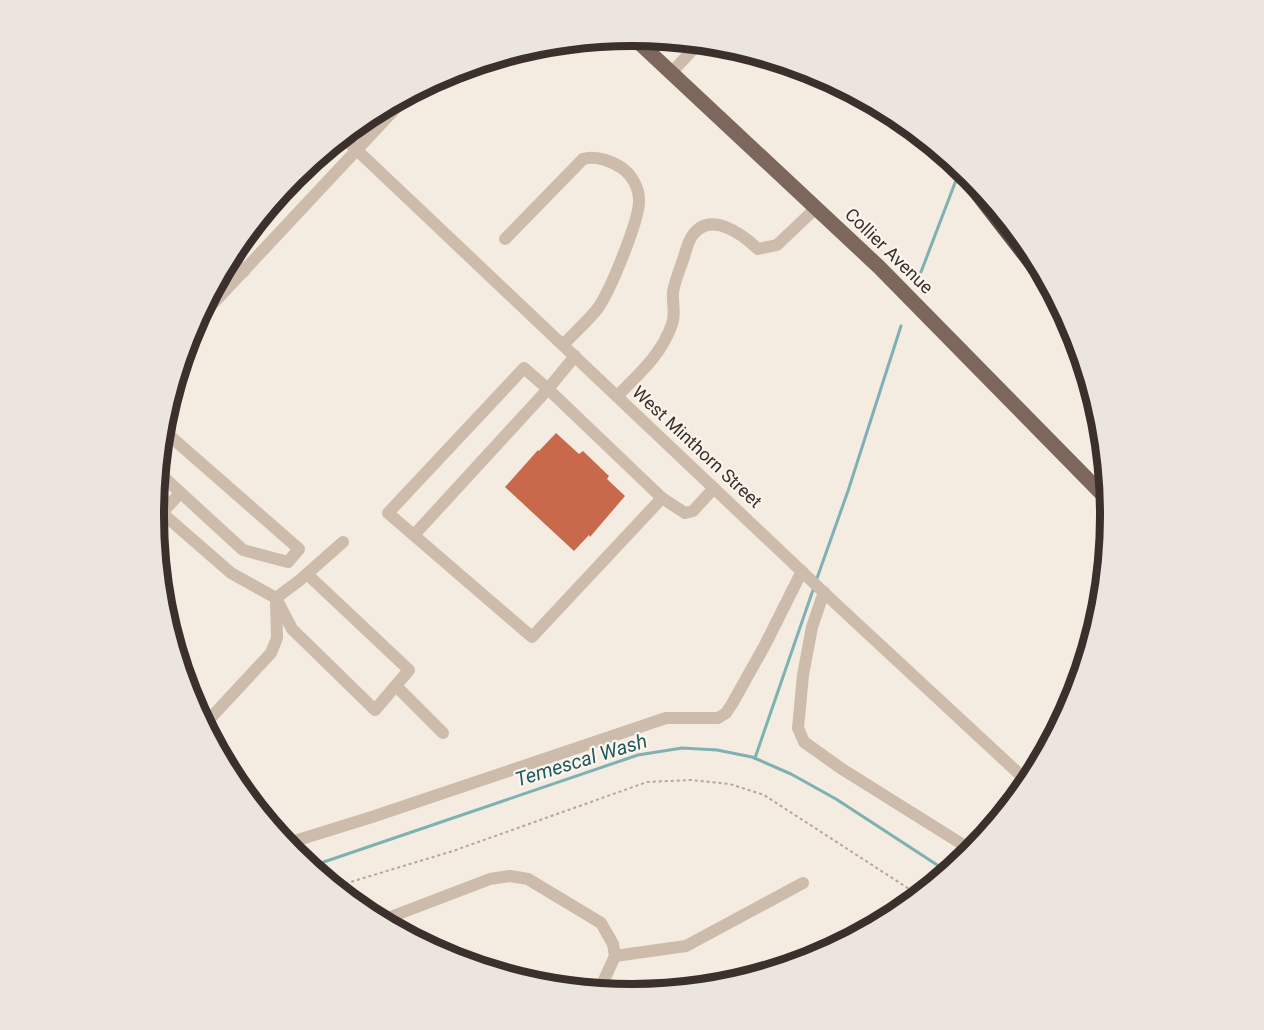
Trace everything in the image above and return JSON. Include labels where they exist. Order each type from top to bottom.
[{"type":"main road","name":"Collier Avenue","points":[[643,47],[879,267],[1099,491]]},
{"type":"street","points":[[671,73],[692,51]]},
{"type":"street","points":[[216,301],[391,113]]},
{"type":"street","name":"West Minthorn Street","points":[[348,142],[798,568],[1021,776]]},
{"type":"street","points":[[505,239],[583,159],[594,158],[617,165],[628,172],[636,185],[639,198],[638,212],[620,262],[599,308],[563,345]]},
{"type":"street","points":[[617,396],[660,351],[673,323],[675,283],[690,238],[699,227],[713,224],[724,226],[738,233],[758,249],[767,249],[777,245],[816,208]]},
{"type":"street","points":[[237,263],[244,271]]},
{"type":"street","points":[[414,535],[548,389],[575,356]]},
{"type":"street","points":[[662,498],[532,638],[388,513],[524,368],[662,498],[685,513],[693,511],[714,488]]},
{"type":"street","points":[[165,479],[243,550],[288,562],[298,549],[171,437]]},
{"type":"street","points":[[164,504],[180,493]]},
{"type":"street","points":[[164,514],[231,573],[276,598],[292,629],[375,710],[409,670],[307,574]]},
{"type":"street","points":[[276,598],[343,542]]},
{"type":"street","points":[[296,841],[666,718],[718,718],[726,713],[732,704],[765,645],[798,568]]},
{"type":"street","points":[[824,592],[812,627],[803,675],[798,728],[804,742],[842,769],[964,845]]},
{"type":"street","points":[[210,718],[271,653],[277,638],[276,598]]},
{"type":"street","points":[[396,686],[443,733]]},
{"type":"street","points":[[391,917],[490,879],[510,876],[528,879],[601,922],[613,944],[615,956],[602,982]]},
{"type":"street","points":[[615,956],[686,946],[803,883]]},
{"type":"path","points":[[344,884],[453,851],[647,782],[691,780],[730,784],[764,795],[912,891]]},
{"type":"building","points":[[556,433],[579,454],[583,451],[609,476],[607,479],[625,496],[590,537],[589,535],[574,551],[505,487]]},
{"type":"waterway","points":[[921,272],[957,178]]},
{"type":"waterway","points":[[816,581],[848,491],[901,326]]},
{"type":"waterway","points":[[755,758],[814,587]]},
{"type":"waterway","name":"Temescal Wash","points":[[319,863],[638,755],[682,748],[717,750],[752,757],[791,774],[836,799],[941,867]]}]
